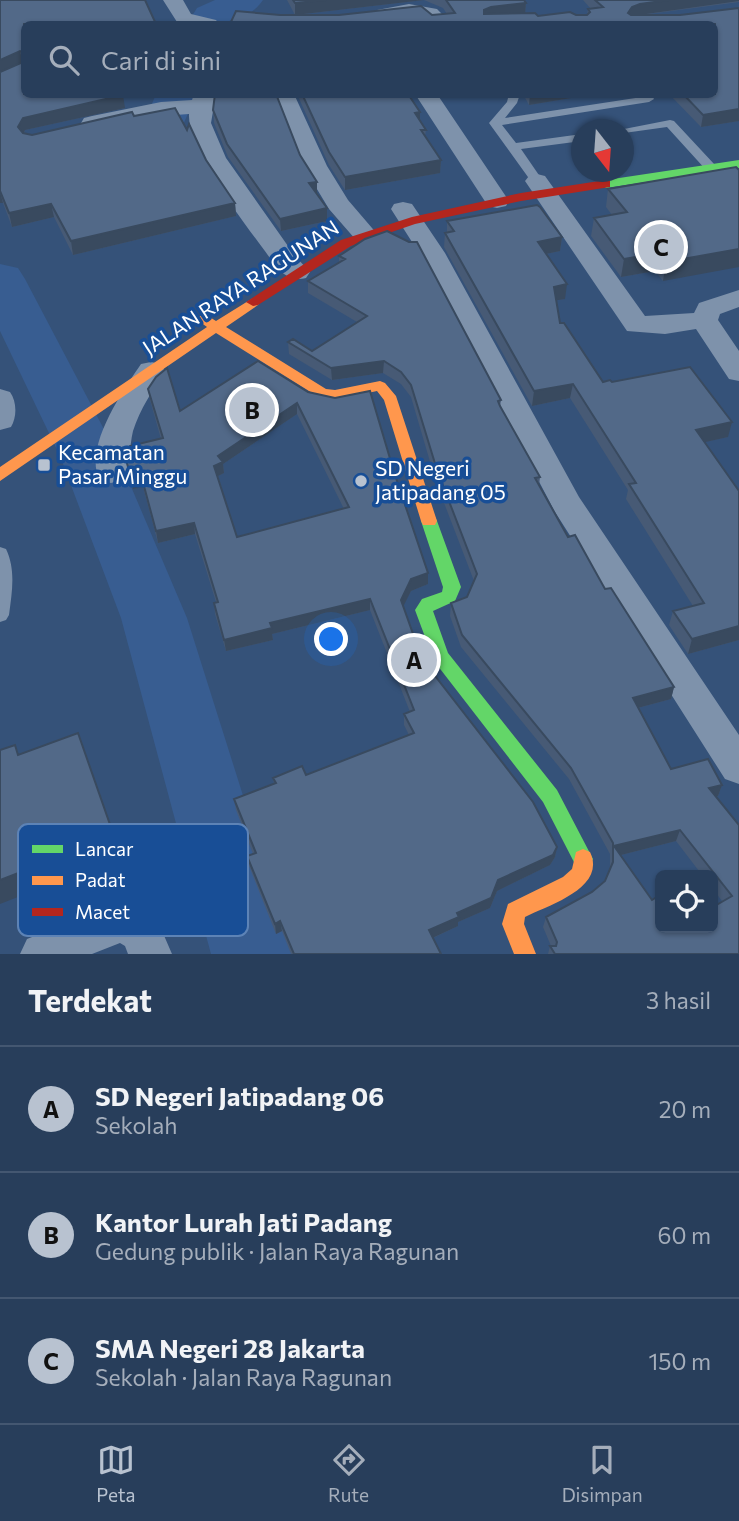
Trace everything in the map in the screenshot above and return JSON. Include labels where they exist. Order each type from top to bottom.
[{"type":"main road","name":"JALAN RAYA RAGUNAN","points":[[147,364],[217,327],[292,267],[319,241],[408,215],[494,195],[706,162],[739,150]]},
{"type":"main road","name":"JALAN RAYA RAGUNAN","points":[[634,167],[706,162],[739,164]]},
{"type":"main road","name":"JALAN RAYA RAGUNAN","points":[[542,187],[571,179]]},
{"type":"main road","name":"JALAN RAYA RAGUNAN","points":[[1,472],[41,449],[125,388],[147,364],[203,319],[292,267]]},
{"type":"main road","points":[[203,319],[322,393],[335,395],[380,386],[391,399],[415,483],[452,587],[449,596],[428,604],[425,610],[440,656],[550,796],[583,855],[582,873],[570,884],[516,911],[513,923],[525,954]]},
{"type":"street","points":[[173,0],[184,18],[196,21]]},
{"type":"street","points":[[366,16],[426,9],[440,21]]},
{"type":"street","points":[[285,98],[315,166],[338,204],[360,230]]},
{"type":"street","points":[[429,98],[494,195]]},
{"type":"street","points":[[70,129],[198,102],[202,130],[220,165],[292,267]]},
{"type":"street","points":[[542,187],[637,325],[704,320]]},
{"type":"street","points":[[408,215],[505,387],[566,504],[739,767]]},
{"type":"street","points":[[704,320],[709,309],[739,298]]},
{"type":"street","points":[[704,320],[739,372]]},
{"type":"street","points":[[111,472],[115,435],[147,364]]},
{"type":"street","points":[[0,399],[0,420]]},
{"type":"street","points":[[42,954],[84,936]]},
{"type":"street","points":[[143,936],[150,954]]},
{"type":"lane","points":[[495,123],[514,98]]},
{"type":"lane","points":[[495,123],[657,108]]},
{"type":"lane","points":[[634,123],[657,108]]},
{"type":"lane","points":[[657,108],[706,162]]},
{"type":"lane","points":[[495,123],[542,187]]},
{"type":"lane","points":[[513,147],[571,139]]},
{"type":"lane","points":[[0,553],[5,578],[0,615]]},
{"type":"building","points":[[0,0],[145,0],[155,21],[21,21],[21,52],[0,60]]},
{"type":"building","points":[[293,0],[326,0],[295,3]]},
{"type":"building","points":[[446,0],[524,0],[526,3],[491,7],[484,10],[484,14],[535,13],[538,16],[570,12],[587,15],[590,12],[588,9],[603,7],[595,0],[669,0],[632,7],[628,13],[631,15],[680,15],[739,8],[739,109],[703,115],[687,98],[718,98],[718,21],[231,21],[236,11],[280,15],[339,15],[421,6],[432,15],[455,13]]},
{"type":"building","points":[[21,63],[21,98],[110,98],[23,118],[18,127],[23,133],[32,135],[132,112],[134,116],[175,108],[187,130],[189,124],[206,160],[235,203],[71,241],[51,204],[9,213],[0,191],[0,72]]},
{"type":"building","points":[[214,98],[278,98],[300,155],[317,182],[309,183],[327,208],[280,219],[227,144],[213,110]]},
{"type":"building","points":[[304,98],[411,98],[420,112],[415,113],[426,130],[421,130],[441,160],[345,177],[329,152]]},
{"type":"building","points":[[736,167],[739,170],[739,249],[666,262],[659,253],[624,259],[594,218],[627,212],[608,189]]},
{"type":"building","points":[[537,205],[562,237],[538,242],[567,284],[554,287],[560,323],[564,323],[603,382],[690,367],[732,422],[696,430],[739,491],[739,626],[692,639],[673,611],[704,603],[629,484],[636,483],[573,384],[534,391],[445,233],[454,231],[447,221]]},
{"type":"building","points":[[387,231],[409,242],[417,242],[501,400],[498,401],[500,406],[540,477],[535,478],[568,537],[575,535],[605,589],[611,588],[674,687],[633,698],[671,769],[708,759],[722,785],[709,788],[739,825],[739,954],[555,954],[550,946],[556,946],[557,942],[546,917],[592,892],[605,881],[613,862],[613,843],[571,768],[462,635],[451,603],[467,597],[477,574],[437,470],[411,385],[401,372],[384,361],[331,368],[288,342],[293,339],[312,351],[367,316],[308,281],[345,259],[339,256],[365,239]]},
{"type":"building","points":[[258,361],[308,392],[335,398],[370,391],[428,573],[411,579],[401,600],[422,659],[533,802],[557,847],[553,855],[498,880],[491,898],[457,913],[459,917],[429,930],[441,954],[294,954],[280,921],[275,924],[248,858],[248,856],[256,853],[248,833],[248,824],[244,824],[234,799],[276,783],[273,778],[302,766],[306,775],[414,733],[404,714],[414,710],[370,599],[270,623],[272,628],[224,640],[214,603],[218,602],[194,523],[156,531],[141,475],[131,477],[126,460],[130,446],[163,438],[148,389],[156,377],[167,368],[180,411]],"holes":[[[297,403],[349,507],[237,537],[214,466],[223,462],[218,456]]]},
{"type":"building","points":[[78,733],[110,824],[18,824],[18,873],[0,880],[0,750],[15,745],[18,755]]},
{"type":"waterway","points":[[208,21],[210,16],[245,0]]},
{"type":"waterway","points":[[0,154],[166,120],[175,98]]},
{"type":"waterway","points":[[0,279],[89,456],[154,618],[214,824]]},
{"type":"waterway","points":[[247,936],[252,954]]},
{"type":"traffic: fast","points":[[606,184],[739,164]]},
{"type":"traffic: fast","points":[[429,521],[452,587],[449,596],[428,604],[424,610],[440,656],[550,796],[583,859]]},
{"type":"traffic: slow","points":[[0,475],[253,302]]},
{"type":"traffic: slow","points":[[203,319],[322,393],[335,395],[380,386],[391,399],[429,521]]},
{"type":"traffic: slow","points":[[525,954],[513,924],[516,911],[570,884],[582,873],[583,859]]},
{"type":"traffic: jam","points":[[253,302],[346,243],[412,221],[521,197],[606,184]]},
{"type":"place","name":"SMA Negeri 28 Jakarta","points":[[661,247]]},
{"type":"place","name":"Kantor Lurah Jati Padang","points":[[252,410]]},
{"type":"place","name":"Kecamatan Pasar Minggu","points":[[44,465]]},
{"type":"place","name":"SD Negeri Jatipadang 05","points":[[361,481]]},
{"type":"place","name":"SD Negeri Jatipadang 06","points":[[414,660]]}]
